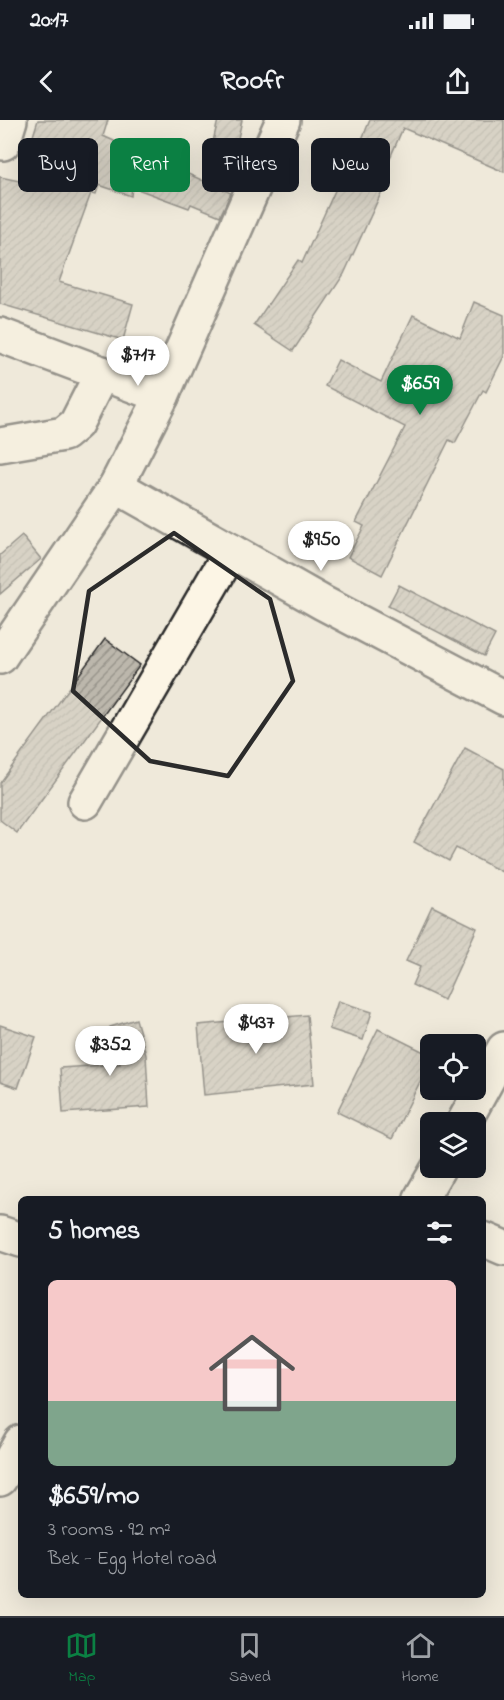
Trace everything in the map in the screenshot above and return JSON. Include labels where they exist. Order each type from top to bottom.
[{"type":"street","points":[[0,657],[116,486],[162,396],[282,120]]},
{"type":"street","points":[[0,335],[162,396]]},
{"type":"street","points":[[0,445],[64,434],[70,430],[76,424],[102,374]]},
{"type":"street","points":[[116,486],[323,603],[504,698]]},
{"type":"street","points":[[85,802],[231,551]]},
{"type":"street","points":[[469,1112],[504,1049]]},
{"type":"street","points":[[422,1196],[433,1178]]},
{"type":"street","points":[[0,1233],[18,1239]]},
{"type":"street","points":[[486,1240],[504,1248]]},
{"type":"street","points":[[0,1479],[18,1447]]},
{"type":"highlighted area","points":[[174,533],[270,599],[293,681],[228,776],[150,761],[73,691],[89,591]]},
{"type":"building","points":[[38,120],[108,120],[103,136],[110,139],[110,189],[99,185],[98,188],[98,138],[32,138]]},
{"type":"building","points":[[218,120],[242,120],[238,138],[214,138]]},
{"type":"building","points":[[370,120],[504,120],[504,172],[403,128],[390,158],[390,138],[362,138]]},
{"type":"building","points":[[190,175],[202,180],[202,192],[231,193],[220,216],[191,204],[189,208],[146,192],[190,192]]},
{"type":"building","points":[[0,177],[18,181],[18,192],[97,192],[96,194],[91,193],[59,282],[133,304],[123,340],[0,304]]},
{"type":"building","points":[[119,192],[131,192],[131,196]]},
{"type":"building","points":[[334,192],[382,192],[344,274],[293,351],[254,325],[298,260],[302,263]]},
{"type":"building","points":[[474,302],[504,315],[504,356],[486,392],[483,390],[455,443],[449,440],[382,575],[348,557],[364,526],[356,522],[405,427],[325,386],[338,360],[381,382],[413,315],[460,338]]},
{"type":"building","points":[[22,536],[41,559],[0,594],[0,555]]},
{"type":"building","points":[[399,585],[495,635],[484,656],[388,606]]},
{"type":"building","points":[[105,639],[140,665],[17,833],[0,820],[0,783]]},
{"type":"building","points":[[465,748],[504,769],[504,873],[456,848],[449,861],[414,842]]},
{"type":"building","points":[[432,906],[477,928],[444,1000],[412,985],[420,967],[406,961]]},
{"type":"building","points":[[338,1001],[372,1012],[363,1040],[329,1029]]},
{"type":"building","points":[[307,1015],[314,1084],[204,1095],[198,1025]]},
{"type":"building","points":[[136,1019],[146,1055],[149,1107],[63,1113],[60,1068],[120,1064],[110,1027]]},
{"type":"building","points":[[0,1025],[36,1037],[18,1088],[0,1082]]},
{"type":"building","points":[[378,1029],[420,1050],[420,1082],[392,1139],[337,1112]]}]
